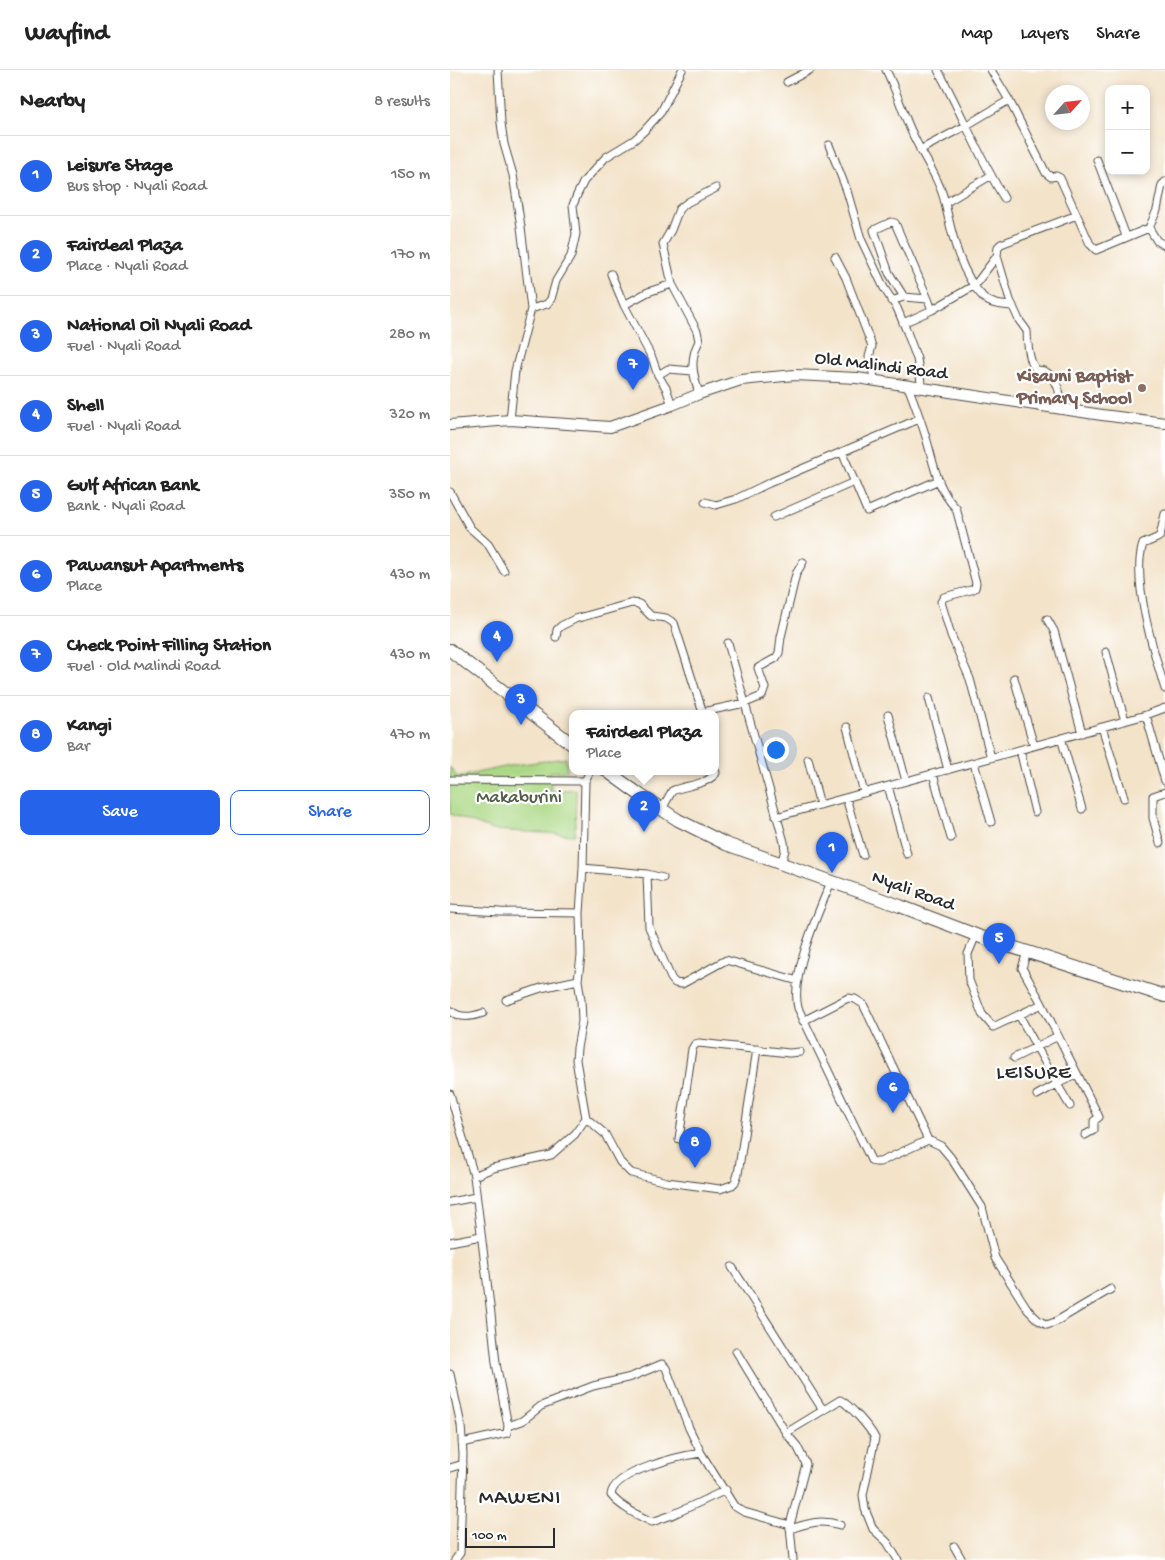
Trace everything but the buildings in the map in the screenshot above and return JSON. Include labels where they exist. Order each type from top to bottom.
[{"type":"highway","points":[[450,650],[569,742]]},
{"type":"highway","name":"Nyali Road","points":[[613,775],[678,820],[743,851],[976,935],[1165,996]]},
{"type":"main road","name":"Old Malindi Road","points":[[450,425],[510,420],[610,427],[741,380],[779,376],[843,376],[1165,423]]},
{"type":"street","points":[[498,70],[501,123],[504,144],[513,175],[530,309],[515,371],[510,420]]},
{"type":"street","points":[[530,309],[547,304],[552,299],[556,281],[571,256],[576,234],[573,205],[584,181],[606,157],[634,140],[661,112],[682,70]]},
{"type":"street","points":[[787,82],[810,70]]},
{"type":"street","points":[[886,70],[920,150],[933,173],[945,203],[948,223],[959,255],[974,285],[990,302],[1013,306]]},
{"type":"street","points":[[938,70],[951,92],[990,176],[1004,198]]},
{"type":"street","points":[[991,70],[1010,100],[1046,173],[1051,177],[1056,176],[1060,178],[1090,244],[1096,250],[1149,228],[1157,210],[1162,185],[1165,182]]},
{"type":"street","points":[[920,150],[1010,100]]},
{"type":"street","points":[[828,145],[847,191],[861,239],[874,268],[904,323],[917,359],[922,388]]},
{"type":"street","points":[[1097,160],[1126,236]]},
{"type":"street","points":[[945,203],[990,176]]},
{"type":"street","points":[[699,394],[693,371],[693,352],[699,341],[697,331],[672,284],[663,244],[679,209],[688,202],[716,188]]},
{"type":"street","points":[[1061,408],[1060,391],[1056,385],[1044,371],[1037,370],[1033,366],[1026,340],[1027,331],[1019,320],[1013,306],[997,256],[998,247],[1001,244],[1077,215]]},
{"type":"street","points":[[904,297],[889,273],[874,230],[891,222],[895,223],[898,229],[932,310]]},
{"type":"street","points":[[1149,228],[1157,241],[1165,245]]},
{"type":"street","points":[[904,323],[932,310],[974,285],[997,256]]},
{"type":"street","points":[[835,257],[846,278],[872,346],[869,357],[875,381]]},
{"type":"street","points":[[611,274],[624,305],[637,326],[658,375],[666,388],[672,405]]},
{"type":"street","points":[[624,305],[648,292],[672,284]]},
{"type":"street","points":[[891,300],[904,297],[928,299]]},
{"type":"street","points":[[658,375],[668,369],[693,371]]},
{"type":"street","points":[[908,386],[938,480],[948,501],[956,508],[976,583],[975,588],[944,597],[941,602],[951,635],[970,679],[991,758]]},
{"type":"street","points":[[705,502],[716,504],[736,499],[919,418]]},
{"type":"street","points":[[842,452],[867,511],[938,480]]},
{"type":"street","points":[[774,517],[854,482]]},
{"type":"street","points":[[450,492],[470,528],[488,544],[504,572]]},
{"type":"street","points":[[1165,514],[1160,536],[1143,544],[1140,578],[1151,642],[1165,689]]},
{"type":"street","points":[[715,710],[744,703],[762,696],[765,688],[758,668],[776,658],[779,653],[796,574],[804,562]]},
{"type":"street","points":[[556,637],[557,630],[566,623],[632,603],[639,604],[651,616],[670,619],[674,622],[702,710]]},
{"type":"street","points":[[1047,619],[1054,630],[1082,733]]},
{"type":"street","points":[[728,643],[784,842],[785,850],[781,864]]},
{"type":"street","points":[[1106,652],[1125,721]]},
{"type":"street","points":[[1014,678],[1034,746]]},
{"type":"street","points":[[929,698],[948,770]]},
{"type":"street","points":[[776,817],[1125,721],[1165,708]]},
{"type":"street","points":[[888,715],[906,781]]},
{"type":"street","points":[[1146,715],[1165,781]]},
{"type":"street","points":[[847,727],[864,793]]},
{"type":"street","points":[[1102,727],[1124,798]]},
{"type":"street","points":[[1062,738],[1082,809]]},
{"type":"street","points":[[1020,750],[1035,812]]},
{"type":"street","points":[[808,759],[820,805]]},
{"type":"street","points":[[974,762],[992,822]]},
{"type":"street","points":[[933,774],[951,838]]},
{"type":"street","points":[[588,775],[585,781],[580,913],[581,956],[578,980],[582,1021],[576,1060],[586,1118],[605,1134],[620,1162],[631,1173],[667,1182],[720,1189],[727,1188],[735,1182],[738,1174],[757,1049]]},
{"type":"street","points":[[662,809],[672,791],[707,780],[714,775]]},
{"type":"street","points":[[450,780],[585,781]]},
{"type":"street","points":[[888,786],[907,854]]},
{"type":"street","points":[[1160,842],[1154,818],[1153,796],[1165,792]]},
{"type":"street","points":[[846,798],[863,855]]},
{"type":"street","points":[[583,868],[647,874],[663,878]]},
{"type":"street","points":[[647,874],[649,927],[671,978],[676,983],[682,984],[726,960],[798,981]]},
{"type":"street","points":[[831,882],[802,958],[795,998],[802,1021],[871,1160],[880,1162],[928,1140]]},
{"type":"street","points":[[450,909],[580,913]]},
{"type":"street","points":[[976,935],[968,954],[969,980],[982,1014],[992,1027],[1042,1004]]},
{"type":"street","points":[[1027,952],[1022,968],[1098,1117],[1092,1124],[1094,1130],[1086,1135]]},
{"type":"street","points":[[506,1000],[541,988],[578,980]]},
{"type":"street","points":[[802,1021],[848,998],[855,999],[863,1004],[928,1140],[946,1150],[982,1207],[995,1258],[1015,1292],[1038,1320],[1047,1325],[1055,1322],[1111,1289]]},
{"type":"street","points":[[450,1010],[455,1014],[468,1017],[483,1013]]},
{"type":"street","points":[[1019,1014],[1070,1106]]},
{"type":"street","points":[[1014,1058],[1058,1036]]},
{"type":"street","points":[[679,1139],[692,1049],[695,1044],[789,1053],[800,1052]]},
{"type":"street","points":[[1037,1095],[1077,1074]]},
{"type":"street","points":[[450,1094],[474,1176],[492,1314],[496,1363],[508,1426],[506,1434],[462,1443]]},
{"type":"street","points":[[474,1176],[493,1168],[551,1155],[575,1134],[586,1118]]},
{"type":"street","points":[[450,1202],[476,1198]]},
{"type":"street","points":[[450,1242],[481,1236]]},
{"type":"street","points":[[732,1266],[823,1410]]},
{"type":"street","points":[[736,1351],[786,1433],[797,1446],[806,1464],[790,1527],[794,1560]]},
{"type":"street","points":[[508,1426],[522,1420],[541,1406],[593,1386],[631,1377],[662,1364],[666,1368],[689,1428],[701,1453],[726,1490],[734,1506],[744,1512],[790,1527],[810,1522],[825,1521],[840,1525]]},
{"type":"street","points":[[450,1374],[461,1425],[462,1443],[460,1553],[454,1560]]},
{"type":"street","points":[[786,1433],[836,1401],[843,1401],[872,1432],[875,1438],[863,1495],[865,1508],[873,1529],[887,1542],[898,1560]]},
{"type":"street","points":[[701,1453],[684,1455],[652,1465],[618,1482],[612,1491],[612,1495],[623,1505],[652,1522],[672,1515],[726,1490]]},
{"type":"street","points":[[450,1468],[462,1464]]},
{"type":"street","points":[[954,1546],[962,1560]]},
{"type":"green space","name":"Makaburini","points":[[566,758],[567,771],[550,772],[551,791],[576,789],[575,835],[492,830],[450,814],[450,767],[457,777],[514,765]]},
{"type":"place","name":"Kisauni Baptist Primary School","points":[[1142,388]]},
{"type":"place","name":"Check Point Filling Station","points":[[633,390]]},
{"type":"place","name":"Shell","points":[[497,662]]},
{"type":"place","name":"National Oil Nyali Road","points":[[521,725]]},
{"type":"place","name":"Fairdeal Plaza","points":[[644,832]]},
{"type":"place","name":"Leisure Stage","points":[[832,873]]},
{"type":"place","name":"Gulf African Bank","points":[[999,964]]},
{"type":"place","name":"Pawansut Apartments","points":[[893,1113]]},
{"type":"place","name":"Kangi","points":[[695,1168]]},
{"type":"district","name":"LEISURE","points":[[1034,1074]]},
{"type":"district","name":"MAWENI","points":[[520,1499]]}]
